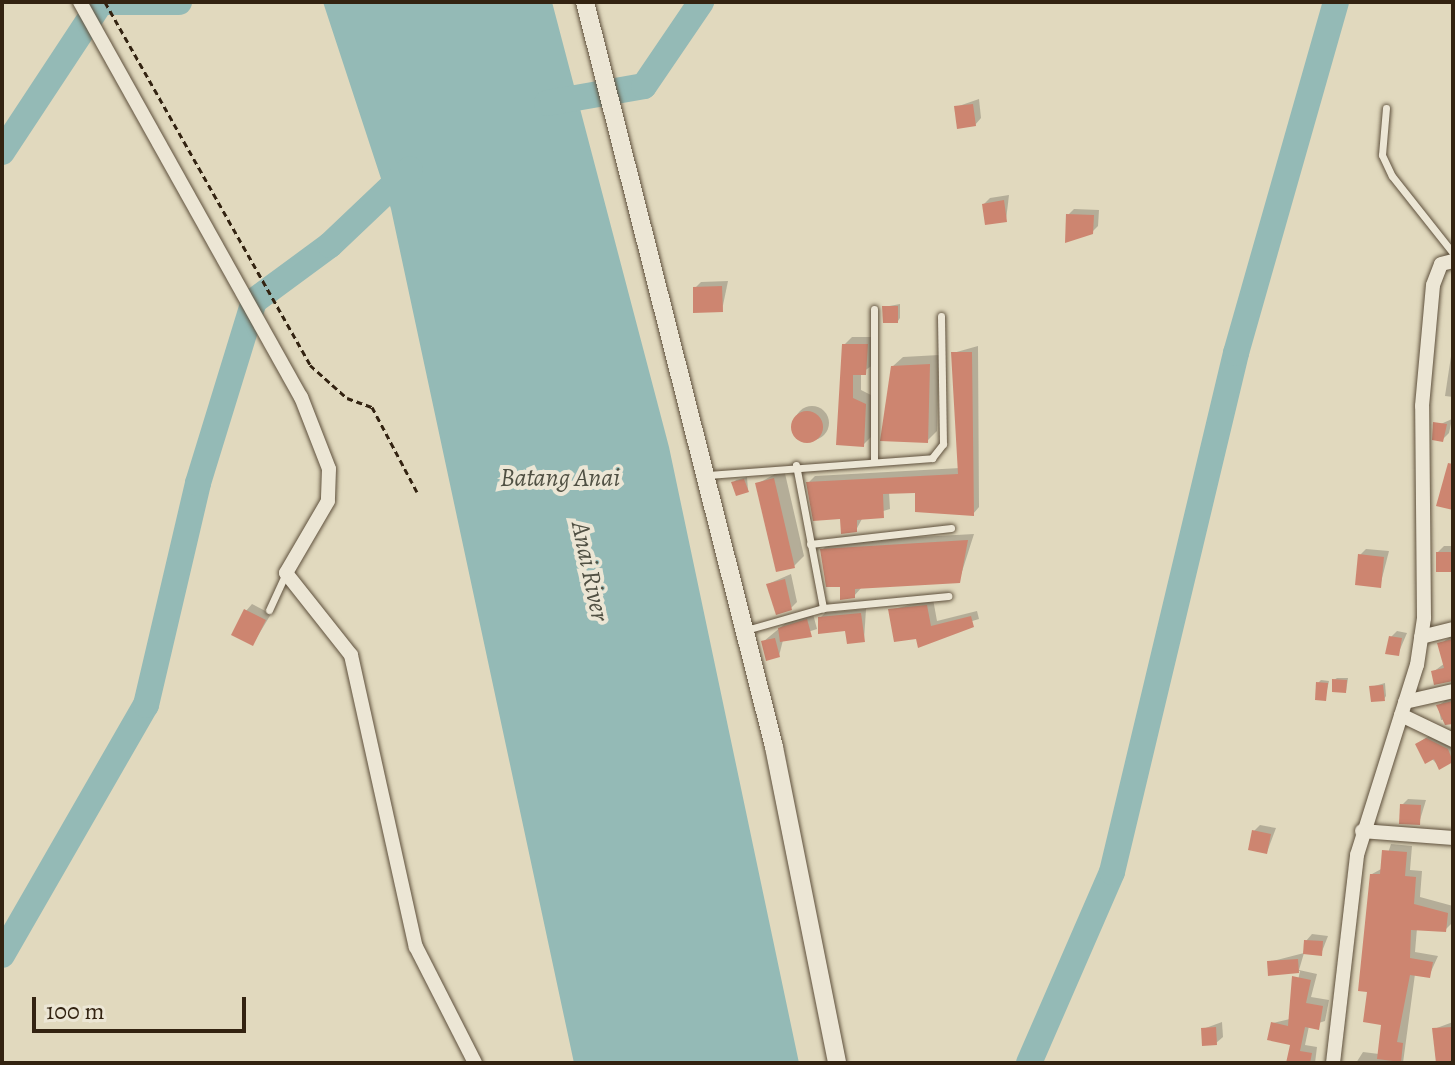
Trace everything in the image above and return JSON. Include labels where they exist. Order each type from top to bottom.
[{"type":"street","points":[[585,2],[746,630],[837,1063]]},
{"type":"street","points":[[82,4],[301,397],[331,479],[324,512],[286,573],[351,655],[416,947],[475,1063]]},
{"type":"street","points":[[1333,1063],[1362,831],[1403,708],[1421,637],[1422,406],[1433,285],[1441,264],[1453,261]]},
{"type":"street","points":[[1421,637],[1453,629]]},
{"type":"street","points":[[1403,708],[1453,691]]},
{"type":"street","points":[[1403,708],[1453,740]]},
{"type":"street","points":[[1362,831],[1453,838]]},
{"type":"lane","points":[[1386,108],[1387,165],[1453,253]]},
{"type":"lane","points":[[874,309],[874,462]]},
{"type":"lane","points":[[708,475],[796,465],[874,462],[940,452],[941,316]]},
{"type":"lane","points":[[796,465],[823,608]]},
{"type":"lane","points":[[810,544],[951,528]]},
{"type":"lane","points":[[269,610],[286,573]]},
{"type":"lane","points":[[746,630],[823,608],[948,596]]},
{"type":"path","points":[[105,2],[291,334],[320,379],[372,407],[417,492]]},
{"type":"water","name":"Batang Anai","points":[[323,2],[552,2],[669,447],[799,1063],[574,1063],[391,209]]},
{"type":"building","points":[[973,104],[976,126],[957,129],[954,106]]},
{"type":"building","points":[[1004,200],[1007,222],[985,225],[982,204]]},
{"type":"building","points":[[1066,214],[1094,215],[1093,234],[1065,243]]},
{"type":"building","points":[[722,286],[723,312],[693,313],[693,287]]},
{"type":"building","points":[[882,306],[898,306],[898,323],[883,323]]},
{"type":"building","points":[[842,344],[868,344],[866,375],[853,375],[853,398],[866,404],[864,447],[836,445]]},
{"type":"building","points":[[951,352],[972,352],[974,516],[915,512],[915,493],[883,494],[884,518],[857,520],[857,532],[841,534],[840,519],[813,521],[806,482],[958,474]]},
{"type":"building","points":[[930,364],[928,443],[880,441],[891,366]]},
{"type":"building","points":[[807,411],[819,415],[823,427],[819,439],[807,443],[795,439],[791,427],[795,415]]},
{"type":"building","points":[[1433,422],[1447,424],[1443,442],[1432,440]]},
{"type":"building","points":[[1448,463],[1453,464],[1453,510],[1436,506]]},
{"type":"building","points":[[774,478],[795,568],[776,572],[755,483]]},
{"type":"building","points":[[744,479],[749,492],[736,496],[731,482]]},
{"type":"building","points":[[968,540],[960,583],[855,589],[855,598],[840,600],[840,587],[826,587],[820,549]]},
{"type":"building","points":[[1436,552],[1453,552],[1453,572],[1436,572]]},
{"type":"building","points":[[1358,554],[1384,557],[1381,588],[1355,585]]},
{"type":"building","points":[[785,579],[792,610],[776,615],[766,584]]},
{"type":"building","points":[[927,605],[931,626],[971,616],[974,627],[918,648],[916,639],[894,642],[888,609]]},
{"type":"building","points":[[244,609],[266,620],[253,646],[231,635]]},
{"type":"building","points":[[861,613],[865,642],[847,644],[845,631],[818,634],[818,617]]},
{"type":"building","points":[[807,619],[812,637],[780,642],[778,628]]},
{"type":"building","points":[[1389,636],[1402,638],[1399,656],[1385,654]]},
{"type":"building","points":[[775,638],[780,657],[766,661],[761,641]]},
{"type":"building","points":[[1453,639],[1453,681],[1434,685],[1431,671],[1444,668],[1437,643]]},
{"type":"building","points":[[1332,679],[1347,680],[1346,693],[1332,692]]},
{"type":"building","points":[[1316,682],[1328,683],[1326,701],[1315,700]]},
{"type":"building","points":[[1383,685],[1385,701],[1371,702],[1369,686]]},
{"type":"building","points":[[1453,701],[1453,724],[1445,725],[1436,705]]},
{"type":"building","points":[[1426,738],[1448,749],[1453,762],[1439,770],[1434,759],[1425,764],[1415,744]]},
{"type":"building","points":[[1400,804],[1421,805],[1420,825],[1399,824]]},
{"type":"building","points":[[1252,830],[1271,834],[1267,854],[1248,850]]},
{"type":"building","points":[[1382,850],[1407,852],[1405,876],[1416,877],[1414,904],[1448,913],[1446,932],[1411,930],[1410,958],[1433,962],[1430,978],[1410,975],[1397,1042],[1403,1043],[1401,1062],[1377,1059],[1381,1025],[1363,1022],[1367,992],[1358,991],[1370,874],[1380,874]]},
{"type":"building","points":[[1304,940],[1323,941],[1322,956],[1303,954]]},
{"type":"building","points":[[1298,959],[1299,973],[1268,976],[1267,961]]},
{"type":"building","points":[[1292,976],[1311,980],[1306,1003],[1323,1006],[1319,1030],[1305,1027],[1300,1051],[1312,1053],[1310,1063],[1286,1063],[1290,1045],[1267,1040],[1271,1022],[1288,1026]]},
{"type":"building","points":[[1216,1027],[1217,1045],[1202,1046],[1201,1028]]},
{"type":"building","points":[[1453,1027],[1453,1063],[1436,1063],[1432,1028]]},
{"type":"waterway","points":[[2,152],[101,2],[179,2]]},
{"type":"waterway","points":[[547,103],[644,86],[701,2]]},
{"type":"waterway","points":[[1029,1063],[1112,872],[1236,353],[1336,2]]},
{"type":"waterway","points":[[2,955],[146,705],[198,483],[254,301],[330,245],[410,169]]},
{"type":"water label","name":"Anai River","points":[[590,571]]}]
